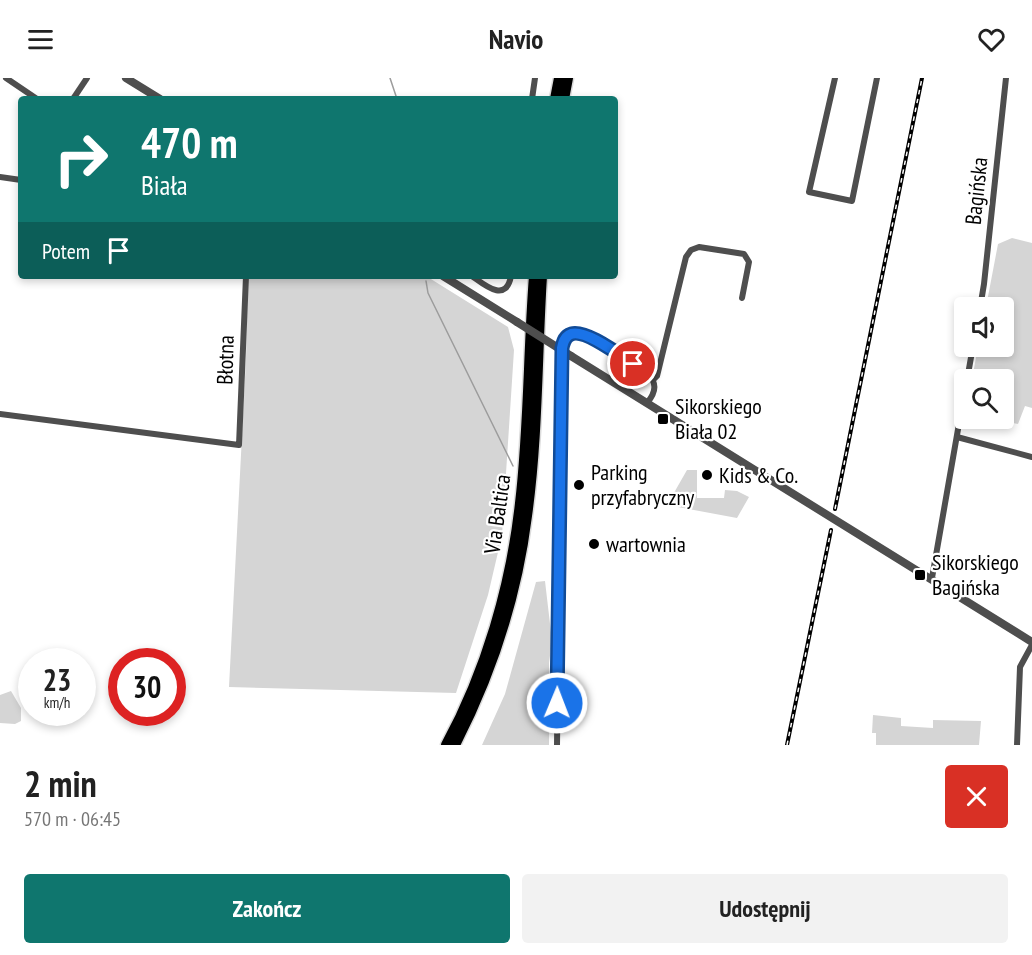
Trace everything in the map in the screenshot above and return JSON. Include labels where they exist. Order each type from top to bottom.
[{"type":"highway","points":[[556,96],[559,78]]},
{"type":"highway","points":[[565,96],[568,78]]},
{"type":"highway","name":"Via Baltica","points":[[446,745],[469,696],[488,647],[514,548],[524,467],[534,279]]},
{"type":"highway","name":"Via Baltica","points":[[455,745],[494,657],[508,611],[520,557],[528,514],[532,465],[542,279]]},
{"type":"street","points":[[6,78],[33,96]]},
{"type":"street","points":[[76,96],[87,78]]},
{"type":"street","points":[[126,78],[155,96]]},
{"type":"street","points":[[532,96],[535,78]]},
{"type":"street","points":[[835,78],[809,192],[852,201],[877,78]]},
{"type":"street","name":"Bagińska","points":[[982,297],[1006,78]]},
{"type":"street","points":[[0,177],[18,180]]},
{"type":"street","points":[[647,403],[653,394],[653,380],[657,376],[686,257],[691,250],[699,247],[744,254],[749,262],[742,298]]},
{"type":"street","name":"Błotna","points":[[0,414],[239,446],[244,279]]},
{"type":"street","points":[[448,279],[932,578],[1032,644],[1020,668],[1017,745]]},
{"type":"street","points":[[477,279],[499,291],[509,286],[510,279]]},
{"type":"street","points":[[557,745],[558,531],[564,340],[568,335],[587,335],[633,364],[653,380]]},
{"type":"street","points":[[932,578],[958,429]]},
{"type":"street","points":[[957,438],[1032,457]]},
{"type":"shaded area","points":[[1012,238],[1032,243],[1032,408],[1025,406],[1018,424],[1014,423],[1014,369],[974,369],[976,357],[1014,357],[1014,297],[988,297],[998,244]]},
{"type":"shaded area","points":[[248,279],[431,279],[508,327],[514,350],[502,535],[488,595],[456,693],[229,687]]},
{"type":"shaded area","points":[[687,470],[697,470],[697,498],[724,498],[725,490],[737,491],[749,497],[737,518],[667,505]]},
{"type":"shaded area","points":[[545,581],[552,641],[549,663],[549,745],[482,745],[505,694],[536,582]]},
{"type":"shaded area","points":[[11,691],[18,703],[18,722],[0,723],[0,695]]},
{"type":"shaded area","points":[[873,715],[901,718],[901,726],[933,728],[933,720],[981,721],[979,745],[876,745],[876,733],[872,733]]},
{"type":"waterway","points":[[390,78],[396,96]]},
{"type":"waterway","points":[[426,281],[428,293],[513,466]]},
{"type":"railway","points":[[835,509],[922,78]]},
{"type":"railway","points":[[787,745],[831,530]]},
{"type":"place","name":"Sikorskiego Biała 02","points":[[663,419]]},
{"type":"place","name":"Kids & Co.","points":[[707,475]]},
{"type":"place","name":"Parking przyfabryczny","points":[[579,485]]},
{"type":"place","name":"wartownia","points":[[594,544]]},
{"type":"place","name":"Sikorskiego Bagińska","points":[[920,575]]},
{"type":"route","points":[[557,703],[558,531],[564,340],[568,335],[580,333],[587,335],[633,364]]}]
